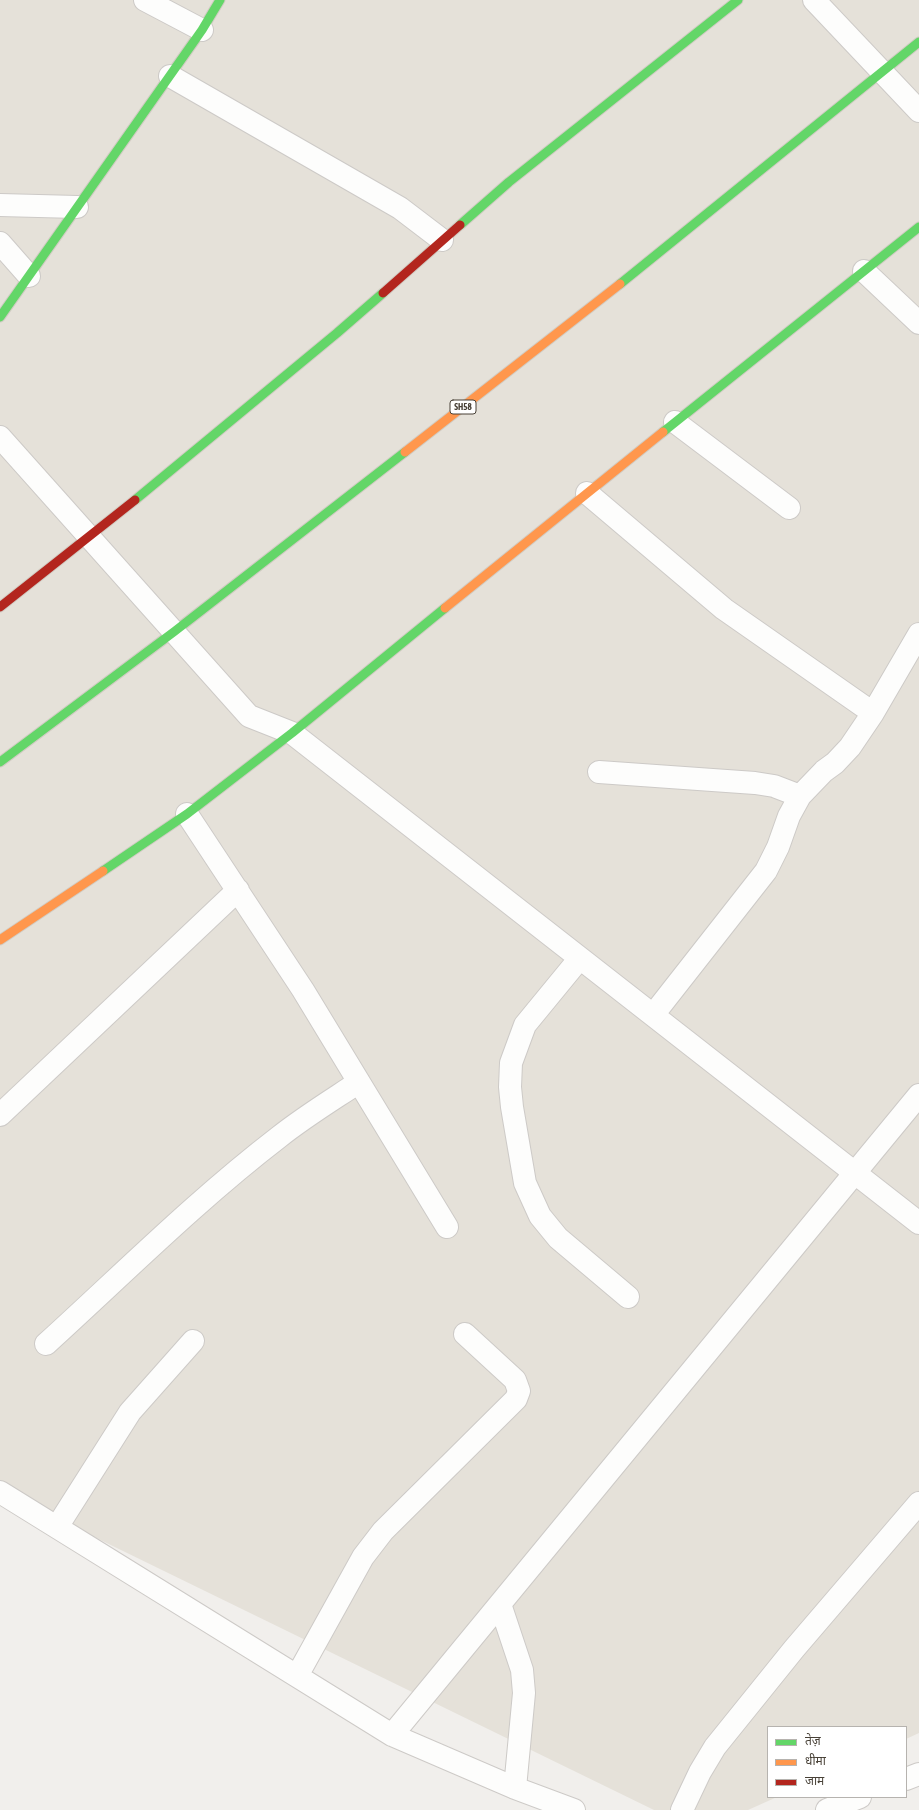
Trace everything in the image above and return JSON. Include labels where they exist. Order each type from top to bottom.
[{"type":"main road","points":[[0,317],[202,30],[220,0]]},
{"type":"main road","points":[[0,607],[90,537],[337,333],[509,182],[738,0]]},
{"type":"main road","name":"SH58","points":[[0,762],[175,631],[650,261],[919,42]]},
{"type":"main road","points":[[0,940],[187,814],[292,733],[587,492],[919,227]]},
{"type":"street","points":[[145,0],[202,30]]},
{"type":"street","points":[[814,0],[883,71],[919,111]]},
{"type":"street","points":[[170,76],[400,208],[442,240]]},
{"type":"street","points":[[0,205],[77,207]]},
{"type":"street","points":[[0,243],[29,276]]},
{"type":"street","points":[[864,271],[919,323]]},
{"type":"street","points":[[675,422],[789,508]]},
{"type":"street","points":[[0,437],[175,631],[249,716],[292,733],[919,1223]]},
{"type":"street","points":[[587,492],[724,609],[873,713]]},
{"type":"street","points":[[652,1015],[766,871],[778,847],[789,816],[800,796],[850,747],[873,713],[919,634]]},
{"type":"street","points":[[599,772],[755,783],[774,786],[800,796]]},
{"type":"street","points":[[187,814],[304,990],[447,1227]]},
{"type":"street","points":[[0,1115],[238,890]]},
{"type":"street","points":[[580,958],[525,1025],[511,1063],[510,1087],[512,1107],[525,1183],[540,1216],[558,1238],[628,1297]]},
{"type":"street","points":[[46,1344],[215,1189],[280,1136],[359,1082]]},
{"type":"street","points":[[392,1735],[854,1172],[919,1095]]},
{"type":"street","points":[[297,1676],[363,1557],[383,1531],[516,1398],[519,1390],[515,1380],[465,1334]]},
{"type":"street","points":[[57,1527],[130,1412],[193,1341]]},
{"type":"street","points":[[0,1492],[392,1735],[515,1788],[574,1810]]},
{"type":"street","points":[[682,1810],[700,1772],[715,1747],[794,1649],[919,1503]]},
{"type":"street","points":[[500,1604],[522,1670],[524,1693],[515,1788]]},
{"type":"street","points":[[907,1779],[919,1774]]},
{"type":"street","points":[[827,1810],[857,1798]]},
{"type":"shaded area","points":[[0,0],[919,0],[919,1733],[907,1739],[907,1726],[767,1726],[767,1798],[775,1798],[748,1810],[654,1810],[0,1491]]},
{"type":"traffic: fast","points":[[0,317],[202,30],[220,0]]},
{"type":"traffic: fast","points":[[460,225],[509,182],[738,0]]},
{"type":"traffic: fast","points":[[620,284],[919,42]]},
{"type":"traffic: fast","points":[[663,432],[919,227]]},
{"type":"traffic: fast","points":[[135,500],[337,333],[383,293]]},
{"type":"traffic: fast","points":[[0,762],[175,631],[405,452]]},
{"type":"traffic: fast","points":[[103,871],[187,814],[292,733],[445,608]]},
{"type":"traffic: slow","points":[[405,452],[620,284]]},
{"type":"traffic: slow","points":[[445,608],[663,432]]},
{"type":"traffic: slow","points":[[0,940],[103,871]]},
{"type":"traffic: jam","points":[[383,293],[460,225]]},
{"type":"traffic: jam","points":[[0,607],[135,500]]}]
